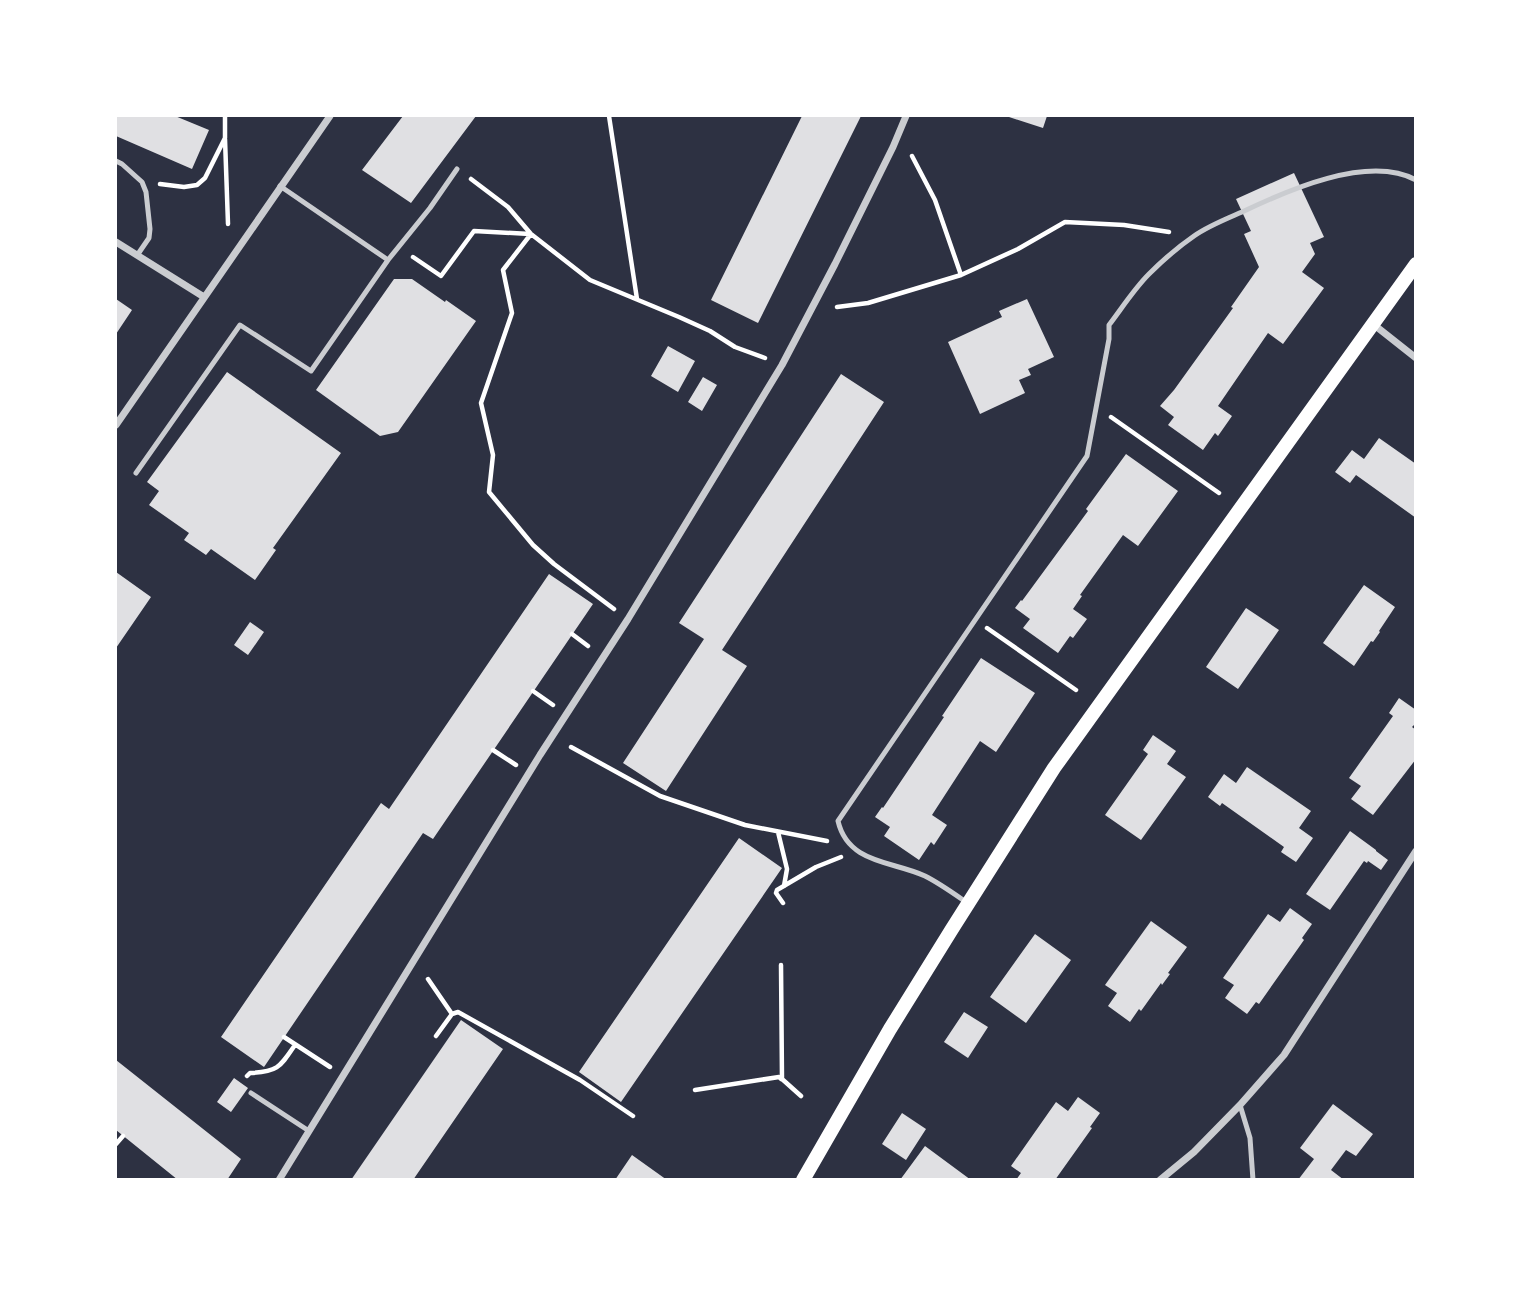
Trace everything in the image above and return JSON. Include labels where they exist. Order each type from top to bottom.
[{"type":"main road","points":[[803,1180],[890,1030],[1017,824],[1095,709],[1416,264]]},
{"type":"street","points":[[116,425],[330,116]]},
{"type":"street","points":[[279,1180],[540,755],[628,619],[782,365],[835,264],[906,116]]},
{"type":"street","points":[[116,242],[204,298]]},
{"type":"street","points":[[1373,324],[1416,358]]},
{"type":"street","points":[[1160,1180],[1194,1152],[1284,1055],[1416,851]]},
{"type":"lane","points":[[116,161],[142,182],[146,192],[149,238],[138,254]]},
{"type":"lane","points":[[135,473],[240,325],[311,371],[388,260],[457,169]]},
{"type":"lane","points":[[968,903],[924,876],[859,852],[841,832],[838,821],[1087,456],[1109,339],[1109,325],[1147,275],[1195,236],[1264,201],[1333,176],[1365,171],[1396,173],[1416,180]]},
{"type":"lane","points":[[280,186],[388,260]]},
{"type":"lane","points":[[251,1093],[309,1131]]},
{"type":"lane","points":[[1240,1105],[1250,1138],[1253,1180]]},
{"type":"path","points":[[225,116],[228,224]]},
{"type":"path","points":[[608,116],[637,299]]},
{"type":"path","points":[[142,182],[184,187],[197,185],[205,178],[225,138]]},
{"type":"path","points":[[912,156],[935,200],[961,275]]},
{"type":"path","points":[[457,169],[508,207],[531,234],[590,280],[700,326],[735,347],[782,365]]},
{"type":"path","points":[[837,307],[868,303],[961,275],[1018,249],[1065,222],[1124,225],[1195,236]]},
{"type":"path","points":[[399,247],[441,276],[474,231],[531,234]]},
{"type":"path","points":[[531,234],[503,270],[512,313],[481,403],[493,455],[489,492],[533,545],[628,619]]},
{"type":"path","points":[[1096,407],[1219,493]]},
{"type":"path","points":[[975,620],[1076,690]]},
{"type":"path","points":[[572,634],[592,649]]},
{"type":"path","points":[[533,691],[556,707]]},
{"type":"path","points":[[571,747],[660,796],[745,825],[851,845]]},
{"type":"path","points":[[493,750],[519,767]]},
{"type":"path","points":[[778,832],[787,869],[783,887]]},
{"type":"path","points":[[783,903],[776,893],[777,890],[816,867],[859,852]]},
{"type":"path","points":[[781,965],[782,1080]]},
{"type":"path","points":[[429,979],[452,1014]]},
{"type":"path","points":[[436,1036],[452,1014],[458,1012],[567,1073],[633,1116]]},
{"type":"path","points":[[284,1037],[332,1068]]},
{"type":"path","points":[[244,1080],[250,1073],[269,1072],[282,1064],[295,1045]]},
{"type":"path","points":[[695,1090],[779,1077],[801,1096]]},
{"type":"path","points":[[116,1144],[123,1136]]},
{"type":"building","points":[[116,116],[175,116],[209,130],[192,169],[116,136]]},
{"type":"building","points":[[403,116],[476,116],[411,203],[362,170]]},
{"type":"building","points":[[802,116],[861,116],[758,323],[711,300]]},
{"type":"building","points":[[1006,116],[1047,116],[1043,128]]},
{"type":"building","points":[[1294,173],[1324,237],[1310,243],[1315,254],[1302,272],[1324,288],[1283,344],[1268,333],[1218,406],[1232,416],[1218,436],[1215,433],[1203,450],[1168,425],[1174,417],[1160,406],[1233,308],[1231,307],[1259,267],[1244,234],[1251,231],[1236,199]]},
{"type":"building","points":[[394,279],[412,279],[476,321],[398,432],[380,436],[316,390]]},
{"type":"building","points":[[116,299],[132,310],[116,334]]},
{"type":"building","points":[[1027,299],[1054,357],[1028,369],[1031,375],[1019,380],[1025,393],[980,414],[948,342],[1002,317],[999,311]]},
{"type":"building","points":[[668,346],[695,361],[678,392],[651,376]]},
{"type":"building","points":[[227,372],[341,453],[273,548],[276,550],[255,580],[211,549],[206,555],[184,540],[189,533],[149,505],[159,491],[147,482]]},
{"type":"building","points":[[841,374],[884,402],[722,650],[747,666],[666,791],[623,763],[704,639],[679,623]]},
{"type":"building","points":[[703,377],[717,385],[702,411],[688,402]]},
{"type":"building","points":[[1379,438],[1416,464],[1416,518],[1356,475],[1350,483],[1335,472],[1352,450],[1364,459]]},
{"type":"building","points":[[1126,454],[1178,491],[1138,546],[1123,535],[1073,609],[1087,619],[1058,653],[1023,628],[1030,619],[1015,608],[1088,511],[1086,509]]},
{"type":"building","points":[[116,572],[151,597],[116,648]]},
{"type":"building","points":[[549,574],[593,604],[433,839],[423,833],[264,1067],[221,1037],[381,803],[389,809]]},
{"type":"building","points":[[1364,585],[1395,607],[1354,666],[1323,643]]},
{"type":"building","points":[[1246,608],[1279,630],[1238,689],[1206,667]]},
{"type":"building","points":[[250,622],[264,632],[248,655],[234,645]]},
{"type":"building","points":[[981,658],[1035,693],[996,752],[980,741],[932,815],[947,825],[934,845],[931,842],[919,860],[884,836],[890,827],[875,817]]},
{"type":"building","points":[[1399,698],[1416,710],[1416,723],[1412,727],[1416,730],[1416,759],[1373,815],[1351,799],[1361,786],[1349,778],[1393,716],[1389,713]]},
{"type":"building","points":[[1153,735],[1176,751],[1167,764],[1186,777],[1141,840],[1105,815],[1148,754],[1143,750]]},
{"type":"building","points":[[1247,767],[1311,811],[1299,828],[1313,838],[1296,862],[1281,852],[1284,847],[1222,803],[1220,806],[1208,797],[1224,774],[1236,783]]},
{"type":"building","points":[[1350,831],[1388,860],[1381,870],[1364,861],[1330,910],[1306,894]]},
{"type":"building","points":[[739,838],[782,868],[621,1102],[579,1072]]},
{"type":"building","points":[[1290,908],[1312,924],[1302,938],[1304,940],[1259,1004],[1256,1002],[1247,1014],[1225,998],[1234,985],[1223,978],[1268,914],[1280,922]]},
{"type":"building","points":[[1151,921],[1187,947],[1162,985],[1161,983],[1130,1022],[1108,1006],[1117,993],[1105,985]]},
{"type":"building","points":[[1035,934],[1071,960],[1026,1023],[990,997]]},
{"type":"building","points":[[964,1012],[988,1027],[968,1058],[944,1042]]},
{"type":"building","points":[[461,1020],[503,1049],[413,1180],[351,1180]]},
{"type":"building","points":[[116,1060],[241,1159],[227,1180],[178,1180],[116,1130]]},
{"type":"building","points":[[234,1078],[248,1088],[231,1112],[217,1102]]},
{"type":"building","points":[[1078,1097],[1100,1113],[1055,1180],[1016,1180],[1021,1173],[1011,1166],[1056,1102],[1068,1111]]},
{"type":"building","points":[[1333,1104],[1373,1134],[1356,1156],[1346,1150],[1331,1170],[1344,1180],[1298,1180],[1314,1159],[1300,1148]]},
{"type":"building","points":[[902,1113],[926,1129],[906,1160],[882,1144]]},
{"type":"building","points":[[925,1146],[971,1180],[900,1180]]},
{"type":"building","points":[[632,1155],[667,1180],[615,1180]]}]
